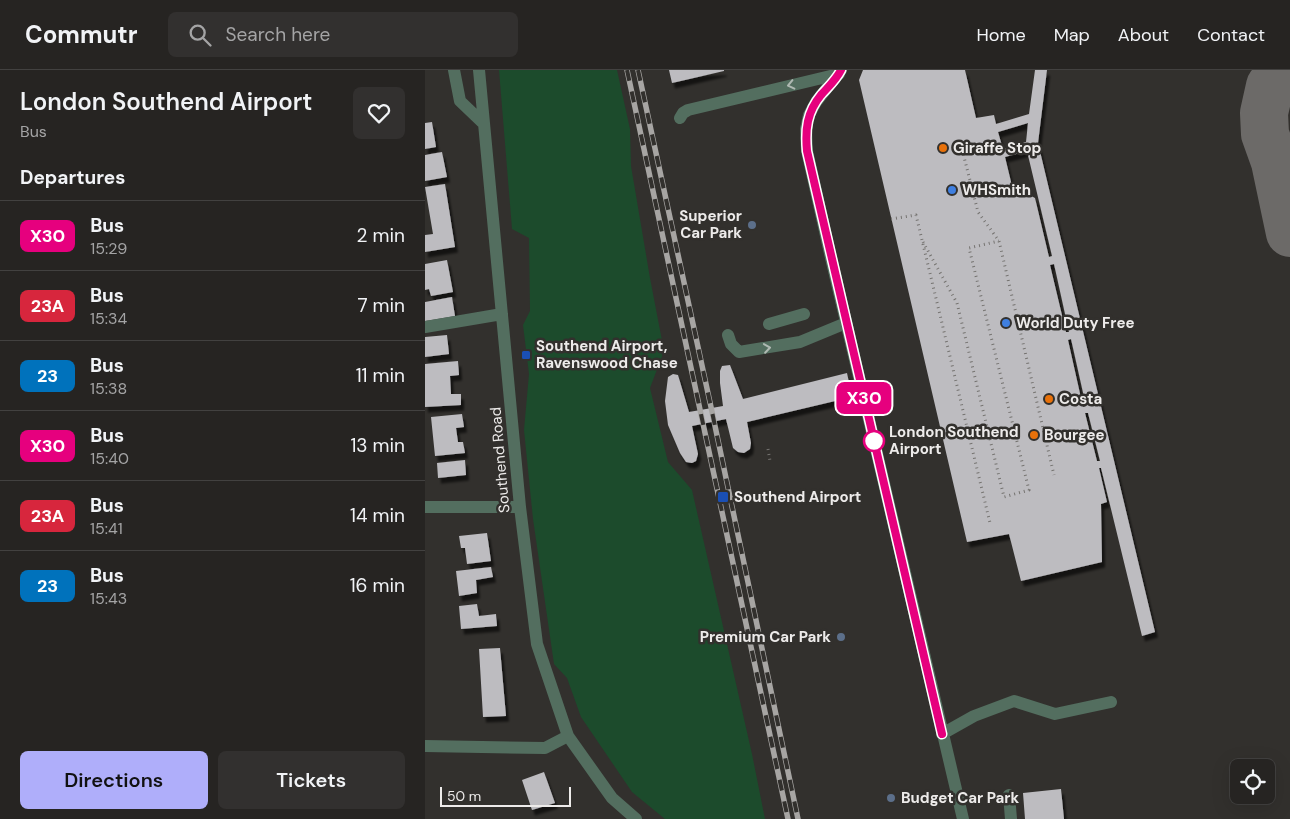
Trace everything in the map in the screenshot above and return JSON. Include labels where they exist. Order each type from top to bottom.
[{"type":"street","points":[[454,70],[460,101],[484,124]]},
{"type":"street","name":"Southend Road","points":[[479,70],[520,507],[537,644],[568,736],[612,798],[636,819]]},
{"type":"street","points":[[681,118],[683,113],[688,110],[840,72]]},
{"type":"street","points":[[840,72],[811,108],[807,122],[807,151],[963,819]]},
{"type":"street","points":[[425,327],[502,314]]},
{"type":"street","points":[[769,324],[804,314]]},
{"type":"street","points":[[728,335],[731,344],[739,352],[800,342],[846,323]]},
{"type":"street","points":[[425,507],[520,507]]},
{"type":"street","points":[[942,734],[974,716],[1014,701],[1055,714],[1111,702]]},
{"type":"street","points":[[425,746],[545,748],[568,736]]},
{"type":"street","points":[[1009,795],[1011,819]]},
{"type":"path","points":[[961,144],[977,212],[999,241],[1054,475]]},
{"type":"path","points":[[891,220],[916,215],[990,524]]},
{"type":"path","points":[[923,242],[957,304],[1004,497],[1029,490],[969,248],[999,241]]},
{"type":"path","points":[[768,449],[771,461]]},
{"type":"green space","points":[[499,70],[617,70],[630,129],[631,166],[664,351],[650,388],[668,462],[692,490],[765,819],[665,819],[632,792],[581,717],[567,678],[554,664],[533,519],[524,430],[529,374],[523,325],[530,311],[529,238],[512,229]]},
{"type":"building","points":[[669,70],[724,70],[724,71],[672,83]]},
{"type":"building","points":[[863,70],[965,70],[976,118],[994,115],[996,124],[1029,114],[1035,70],[1047,70],[1038,143],[1155,632],[1142,636],[1101,468],[1099,468],[1107,502],[1101,504],[1102,562],[1021,581],[1009,534],[967,542],[859,80]],"holes":[[[1028,123],[1026,142],[1003,149],[998,132]],[[1027,151],[1052,256],[1049,257],[1035,198],[1012,186],[1005,157]],[[1054,264],[1069,332],[1066,332],[1050,265]],[[1071,339],[1086,406],[1083,407],[1068,340]],[[1085,413],[1088,413],[1100,461],[1097,461]]]},
{"type":"building","points":[[432,122],[436,147],[425,149],[425,123]]},
{"type":"building","points":[[442,152],[447,177],[425,181],[425,155]]},
{"type":"building","points":[[445,184],[455,247],[425,252],[425,235],[433,234],[425,187]]},
{"type":"building","points":[[447,260],[453,292],[431,296],[429,289],[425,290],[425,264]]},
{"type":"building","points":[[452,297],[455,316],[425,321],[425,302]]},
{"type":"building","points":[[447,335],[449,354],[425,357],[425,337]]},
{"type":"building","points":[[458,361],[459,375],[450,376],[451,394],[461,394],[461,405],[425,407],[425,364]]},
{"type":"building","points":[[730,365],[743,399],[847,373],[852,397],[747,422],[751,443],[750,449],[744,453],[738,452],[733,448],[726,419],[692,426],[698,454],[696,461],[692,463],[686,462],[668,425],[665,401],[668,377],[673,374],[678,375],[689,412],[723,406],[720,371],[722,366]]},
{"type":"building","points":[[462,414],[464,427],[456,428],[458,442],[463,442],[465,453],[435,456],[431,417]]},
{"type":"building","points":[[465,460],[466,475],[438,478],[437,463]]},
{"type":"building","points":[[487,533],[491,561],[467,564],[465,548],[461,548],[459,536]]},
{"type":"building","points":[[491,567],[493,577],[476,580],[477,593],[459,596],[456,571]]},
{"type":"building","points":[[477,604],[479,616],[496,614],[497,626],[461,629],[459,606]]},
{"type":"building","points":[[500,648],[506,716],[483,717],[479,649]]},
{"type":"building","points":[[544,772],[555,803],[532,810],[522,780]]},
{"type":"building","points":[[1061,789],[1064,819],[1025,819],[1023,793]]},
{"type":"taxiway","points":[[1282,70],[1270,86],[1264,113],[1265,134],[1275,162],[1290,233]]},
{"type":"railway","points":[[627,70],[788,819]]},
{"type":"railway","points":[[638,70],[798,819]]},
{"type":"bus line","name":"X30","points":[[841,70],[811,108],[806,129],[807,151],[942,734]]},
{"type":"place","name":"Giraffe Stop","points":[[943,148]]},
{"type":"place","name":"WHSmith","points":[[952,190]]},
{"type":"place","name":"Superior Car Park","points":[[752,225]]},
{"type":"place","name":"World Duty Free","points":[[1006,323]]},
{"type":"place","name":"Southend Airport, Ravenswood Chase","points":[[526,355]]},
{"type":"place","name":"Costa","points":[[1049,399]]},
{"type":"place","name":"Bourgee","points":[[1034,435]]},
{"type":"place","name":"London Southend Airport","points":[[874,441]]},
{"type":"place","name":"Southend Airport","points":[[723,497]]},
{"type":"place","name":"Premium Car Park","points":[[841,637]]},
{"type":"place","name":"Budget Car Park","points":[[891,798]]}]
